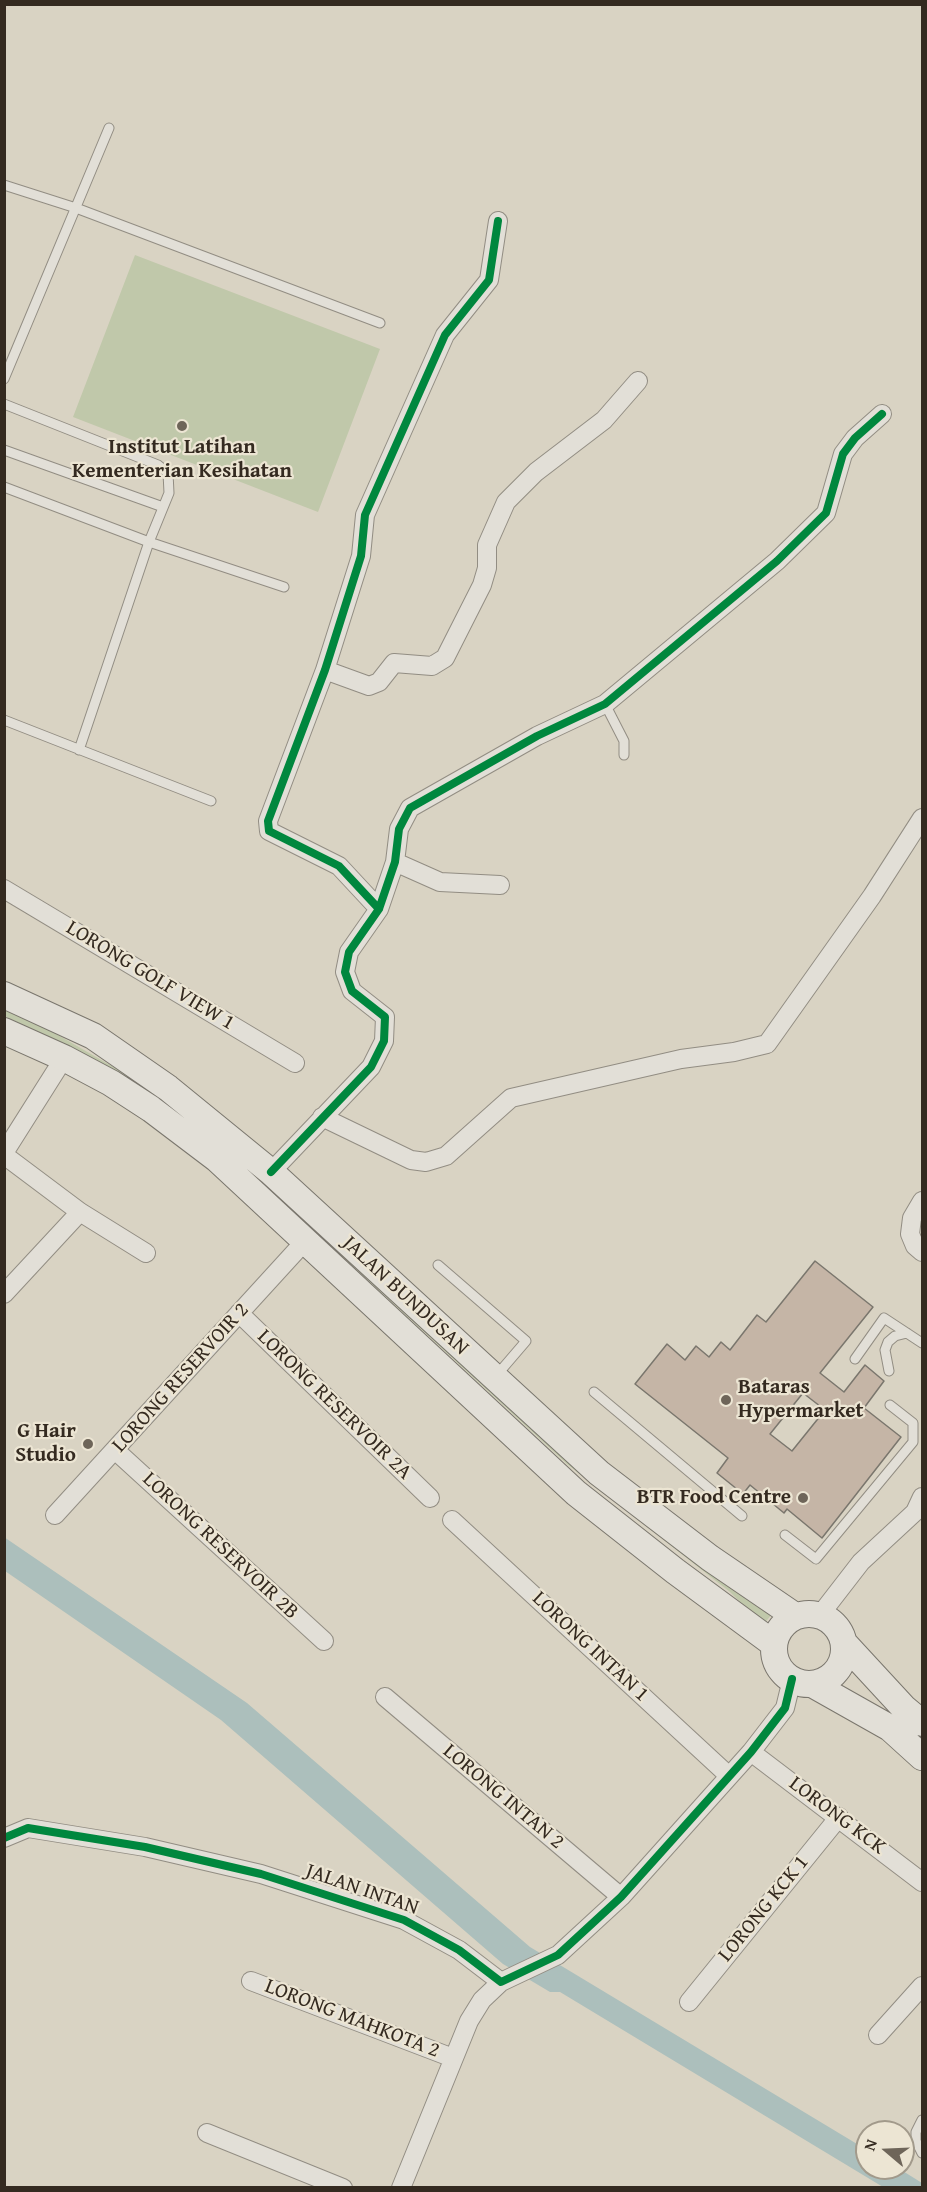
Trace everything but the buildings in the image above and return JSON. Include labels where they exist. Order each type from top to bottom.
[{"type":"main road","name":"JALAN BUNDUSAN","points":[[4,995],[93,1036],[168,1088],[271,1172],[599,1473],[710,1558],[795,1616]]},
{"type":"main road","name":"JALAN BUNDUSAN","points":[[4,1030],[111,1083],[217,1159],[576,1493],[774,1644]]},
{"type":"main road","points":[[922,1723],[904,1708],[844,1643],[836,1626],[820,1615],[795,1616],[785,1623],[774,1644],[778,1665],[802,1682],[890,1728],[922,1756]]},
{"type":"main road","points":[[802,1682],[833,1675],[840,1666],[844,1643]]},
{"type":"street","points":[[379,909],[339,866],[269,831],[268,821],[274,799],[325,670],[361,556],[365,515],[445,335],[489,280],[498,221]]},
{"type":"street","points":[[325,670],[369,686],[379,682],[394,663],[432,666],[445,658],[482,585],[487,568],[487,545],[506,502],[548,462],[604,420],[638,381]]},
{"type":"street","points":[[271,1172],[371,1067],[384,1041],[385,1017],[352,991],[345,972],[349,952],[379,909],[396,862],[399,829],[410,808],[537,736],[605,704],[777,561],[826,513],[843,454],[855,438],[882,414]]},
{"type":"street","points":[[322,1117],[411,1160],[426,1162],[446,1156],[511,1098],[681,1059],[734,1052],[767,1044],[872,896],[922,818]]},
{"type":"street","points":[[396,862],[440,882],[500,885]]},
{"type":"street","name":"LORONG GOLF VIEW 1","points":[[4,889],[295,1063]]},
{"type":"street","points":[[64,1058],[4,1154],[80,1212],[146,1253]]},
{"type":"street","points":[[922,1201],[912,1218],[910,1234],[915,1246],[922,1252]]},
{"type":"street","points":[[4,1294],[80,1212]]},
{"type":"street","name":"LORONG RESERVOIR 2","points":[[55,1515],[306,1240]]},
{"type":"street","name":"LORONG RESERVOIR 2A","points":[[238,1313],[430,1498]]},
{"type":"street","name":"LORONG RESERVOIR 2B","points":[[116,1450],[324,1641]]},
{"type":"street","points":[[820,1615],[861,1562],[915,1512],[922,1497]]},
{"type":"street","name":"LORONG INTAN 1","points":[[452,1520],[728,1775]]},
{"type":"street","points":[[401,2187],[469,2021],[482,2000],[508,1979],[558,1955],[621,1897],[751,1752],[802,1682]]},
{"type":"street","name":"LORONG INTAN 2","points":[[385,1697],[621,1897]]},
{"type":"street","name":"LORONG KCK","points":[[751,1752],[922,1882]]},
{"type":"street","name":"LORONG KCK 1","points":[[689,2002],[839,1817]]},
{"type":"street","name":"JALAN INTAN","points":[[4,1838],[28,1828],[145,1847],[261,1874],[404,1920],[508,1979]]},
{"type":"street","name":"LORONG MAHKOTA 2","points":[[251,1981],[453,2058]]},
{"type":"street","points":[[878,2035],[922,1986]]},
{"type":"street","points":[[207,2133],[343,2187]]},
{"type":"lane","points":[[4,379],[109,128]]},
{"type":"lane","points":[[4,185],[76,208],[380,323]]},
{"type":"lane","points":[[4,404],[158,465],[168,473],[169,493],[148,543],[80,750]]},
{"type":"lane","points":[[4,450],[163,507]]},
{"type":"lane","points":[[4,487],[148,543],[284,587]]},
{"type":"lane","points":[[605,704],[624,741],[624,755]]},
{"type":"lane","points":[[4,720],[211,801]]},
{"type":"lane","points":[[438,1265],[526,1341],[494,1378]]},
{"type":"lane","points":[[855,1359],[884,1318],[922,1343]]},
{"type":"lane","points":[[889,1371],[885,1350],[888,1342],[895,1336],[907,1333]]},
{"type":"lane","points":[[594,1392],[742,1516]]},
{"type":"lane","points":[[785,1535],[816,1559],[914,1442],[913,1423],[890,1405]]},
{"type":"lane","points":[[922,2120],[916,2132],[916,2142],[922,2153]]},
{"type":"green space","points":[[135,255],[380,349],[318,512],[73,417]]},
{"type":"green space","points":[[5,1010],[51,1031],[150,1088],[777,1608],[763,1625],[730,1592],[567,1464],[255,1176],[199,1129],[100,1064],[5,1016]]},
{"type":"shaded area","points":[[4,1537],[247,1703],[530,1947],[855,2143],[855,2170],[560,1992],[550,1992],[503,1964],[221,1720],[5,1571]]},
{"type":"shaded area","points":[[915,2179],[922,2183],[922,2187],[883,2187],[871,2180]]},
{"type":"cycle path","points":[[379,909],[339,866],[269,831],[268,821],[325,670],[361,556],[365,515],[445,335],[489,280],[498,221]]},
{"type":"cycle path","points":[[271,1172],[371,1067],[384,1041],[385,1017],[352,991],[345,972],[349,952],[379,909],[395,862],[399,829],[410,808],[537,736],[605,704],[777,561],[826,513],[843,454],[855,438],[882,414]]},
{"type":"cycle path","points":[[4,1838],[28,1828],[145,1847],[261,1874],[404,1920],[459,1950],[501,1982],[558,1955],[621,1897],[751,1752],[785,1708],[792,1679]]},
{"type":"place","name":"Institut Latihan Kementerian Kesihatan","points":[[182,426]]},
{"type":"place","name":"Bataras Hypermarket","points":[[726,1400]]},
{"type":"place","name":"G Hair Studio","points":[[88,1444]]},
{"type":"place","name":"BTR Food Centre","points":[[803,1498]]}]
